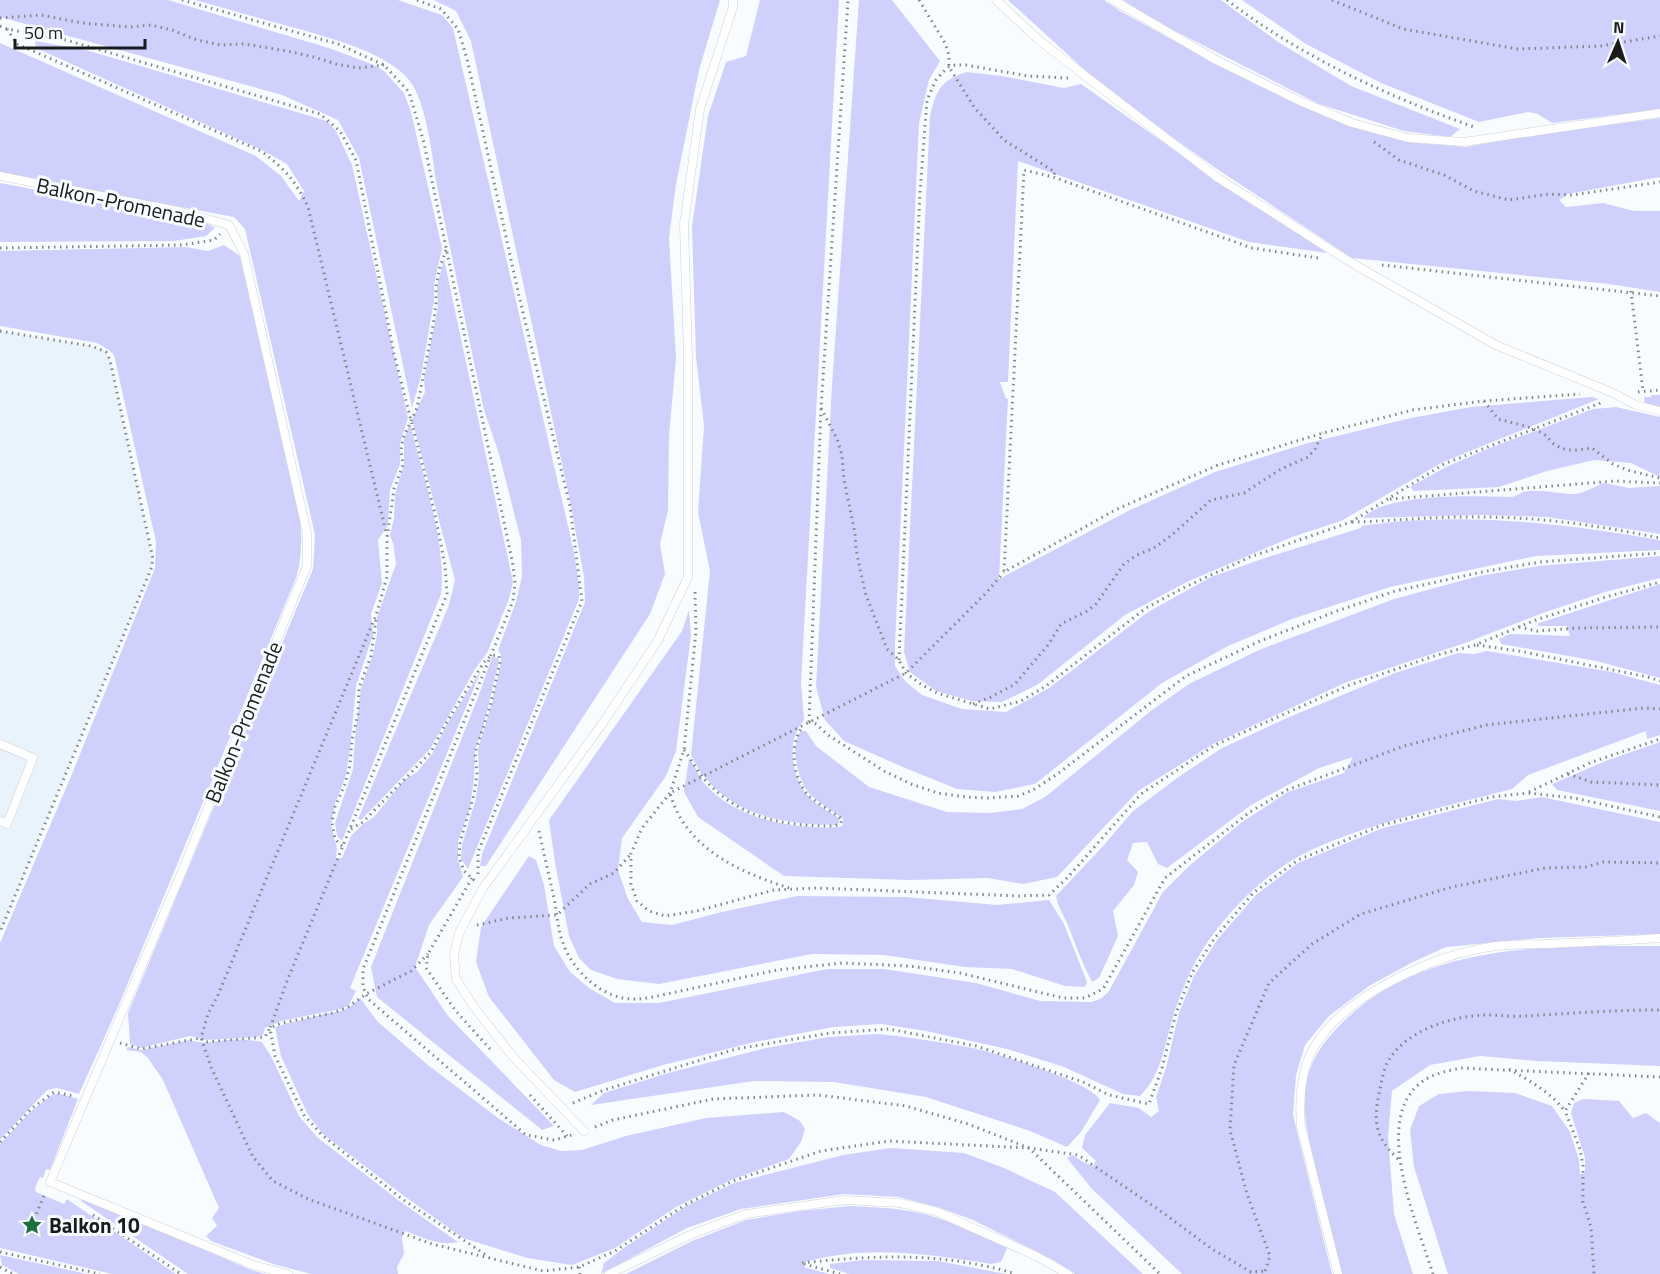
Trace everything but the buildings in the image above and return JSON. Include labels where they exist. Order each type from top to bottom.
[{"type":"lane","points":[[584,1131],[514,1058],[474,1007],[456,979],[454,955],[462,927],[483,888],[600,727],[658,640],[688,577],[688,356],[684,224],[700,109],[733,7],[733,0]]},
{"type":"lane","points":[[996,0],[1040,41],[1218,178],[1350,262],[1496,345],[1613,393],[1636,405],[1660,411]]},
{"type":"lane","points":[[1113,0],[1216,60],[1300,101],[1352,123],[1408,138],[1464,142],[1660,113]]},
{"type":"lane","name":"Balkon-Promenade","points":[[0,176],[182,212],[229,225],[244,254],[307,533],[308,566],[50,1182],[253,1265],[288,1274]]},
{"type":"lane","points":[[0,744],[33,758],[7,824],[0,821]]},
{"type":"lane","points":[[1338,1274],[1301,1127],[1299,1104],[1304,1071],[1313,1049],[1327,1030],[1367,996],[1416,969],[1457,954],[1497,946],[1660,938]]},
{"type":"lane","points":[[609,1274],[692,1234],[746,1214],[844,1200],[900,1203],[936,1211],[1036,1256],[1068,1274]]},
{"type":"path","points":[[182,0],[338,44],[384,65],[409,92],[424,143],[514,574],[513,601],[363,969],[363,987],[368,999],[526,1135],[554,1140],[613,1120],[713,1099],[818,1095],[906,1106],[968,1124],[1029,1148],[1160,1274]]},
{"type":"path","points":[[417,0],[441,9],[458,29],[467,59],[519,296],[570,506],[582,601],[478,852],[477,870],[483,888]]},
{"type":"path","points":[[809,722],[821,408],[848,0]]},
{"type":"path","points":[[919,0],[945,43],[949,55],[949,67],[974,107],[1004,140],[1055,172],[1053,177]]},
{"type":"path","points":[[1227,0],[1304,52],[1391,94],[1480,129]]},
{"type":"path","points":[[1332,0],[1403,29],[1518,49],[1601,46],[1660,36]]},
{"type":"path","points":[[0,18],[41,15],[82,23],[129,27],[151,25],[220,45],[244,44],[287,51],[359,68],[384,65]]},
{"type":"path","points":[[0,26],[66,40],[320,114],[340,131],[356,160],[394,354],[445,565],[447,594],[265,1038],[205,1042],[201,1038]]},
{"type":"path","points":[[7,29],[17,44],[261,151],[279,164],[298,185],[308,207],[387,538]]},
{"type":"path","points":[[899,660],[920,192],[927,100],[936,80],[949,67],[966,64],[1028,76],[1088,78]]},
{"type":"path","points":[[1370,139],[1395,158],[1444,175],[1474,191],[1509,200],[1549,194],[1572,195],[1660,182]]},
{"type":"path","points":[[1004,572],[1024,170],[1053,177],[1252,248],[1350,262]]},
{"type":"path","points":[[0,248],[182,245],[214,240],[229,225]]},
{"type":"path","points":[[446,250],[436,286],[436,304],[417,408],[402,438],[403,465],[394,489],[387,538],[387,577],[376,615],[218,995],[208,1014],[201,1038],[211,1067],[253,1157],[273,1181],[308,1199],[432,1244],[543,1271],[579,1267],[615,1251],[685,1205],[733,1181],[821,1150],[889,1141],[1029,1148],[1078,1155],[1212,1249],[1251,1272],[1264,1271],[1267,1274]]},
{"type":"path","points":[[1373,264],[1660,296]]},
{"type":"path","points":[[1631,291],[1643,391]]},
{"type":"path","points":[[0,332],[91,346],[106,351],[110,360],[153,559],[0,932]]},
{"type":"path","points":[[670,793],[906,673],[1004,572],[1117,509],[1171,484],[1218,465],[1323,433],[1413,410],[1484,401],[1583,393]]},
{"type":"path","points":[[821,408],[837,439],[842,455],[844,480],[866,595],[887,649],[899,660],[906,673],[922,685],[937,693],[990,710],[1021,701],[1046,686],[1146,608],[1185,587],[1250,557],[1351,522],[1444,464],[1611,399],[1613,393]]},
{"type":"path","points":[[1484,401],[1498,419],[1514,421],[1546,435],[1552,443],[1561,448],[1571,451],[1592,448],[1620,467],[1660,481]]},
{"type":"path","points":[[972,705],[1015,684],[1048,645],[1061,624],[1096,604],[1124,564],[1172,536],[1211,500],[1244,493],[1281,469],[1308,457],[1323,433]]},
{"type":"path","points":[[1387,499],[1615,481],[1660,481]]},
{"type":"path","points":[[1351,522],[1482,517],[1567,523],[1660,538]]},
{"type":"path","points":[[809,722],[816,724],[828,735],[884,771],[911,784],[938,793],[966,797],[1018,796],[1056,775],[1186,676],[1260,641],[1337,611],[1395,591],[1482,572],[1540,562],[1660,553]]},
{"type":"path","points":[[462,927],[509,918],[557,915],[590,884],[614,873],[631,854],[642,828],[670,793],[684,750],[696,631],[696,596],[688,577]]},
{"type":"path","points":[[631,854],[631,884],[637,901],[649,911],[665,916],[792,889],[1049,895],[1068,878],[1141,794],[1215,745],[1347,686],[1437,655],[1475,645],[1606,597],[1660,582]]},
{"type":"path","points":[[343,846],[335,839],[332,822],[350,765],[352,740],[358,714],[359,688],[371,656],[376,615]]},
{"type":"path","points":[[1519,627],[1537,631],[1660,627]]},
{"type":"path","points":[[1475,645],[1542,656],[1660,681]]},
{"type":"path","points":[[350,829],[363,822],[432,752],[445,724],[484,662],[492,655],[499,656],[500,662],[486,722],[475,753],[477,774],[474,795],[460,842],[459,857],[464,871],[483,888]]},
{"type":"path","points":[[535,818],[562,943],[574,965],[602,990],[633,1000],[777,970],[842,963],[909,966],[960,973],[1063,998],[1085,998],[1104,989],[1165,878],[1250,812],[1287,790],[1404,746],[1486,725],[1643,708],[1660,709]]},
{"type":"path","points":[[684,750],[702,776],[724,798],[740,809],[782,823],[826,826],[841,823],[842,819],[809,796],[795,768],[796,737],[801,728],[809,722]]},
{"type":"path","points":[[1528,793],[1592,762],[1660,739]]},
{"type":"path","points":[[1568,774],[1591,782],[1660,785]]},
{"type":"path","points":[[670,793],[680,820],[694,838],[739,869],[759,879],[792,889]]},
{"type":"path","points":[[560,1108],[604,1090],[736,1048],[830,1033],[889,1029],[976,1046],[1083,1082],[1109,1095],[1149,1104],[1162,1068],[1176,1014],[1192,973],[1214,939],[1253,893],[1298,860],[1382,825],[1491,797],[1528,793],[1574,798],[1660,817]]},
{"type":"path","points":[[270,1028],[281,1023],[333,1013],[348,1007],[366,994],[411,971],[429,954]]},
{"type":"path","points":[[1400,1160],[1383,1145],[1378,1131],[1376,1115],[1378,1096],[1388,1063],[1399,1048],[1429,1027],[1452,1020],[1484,1015],[1524,1016],[1568,1012],[1660,1010]]},
{"type":"path","points":[[270,1028],[275,1056],[291,1090],[304,1115],[322,1135],[402,1199],[492,1260]]},
{"type":"path","points":[[110,1039],[141,1049],[201,1038]]},
{"type":"path","points":[[1433,1274],[1400,1160],[1399,1123],[1407,1099],[1419,1084],[1439,1073],[1461,1068],[1660,1077]]},
{"type":"path","points":[[1508,1069],[1538,1085],[1558,1101],[1565,1111],[1580,1149],[1583,1166],[1583,1202],[1590,1227],[1594,1274]]},
{"type":"path","points":[[1565,1111],[1589,1073]]},
{"type":"path","points":[[0,1142],[31,1109],[54,1092],[85,1100]]},
{"type":"path","points":[[32,1225],[46,1192]]},
{"type":"path","points":[[92,1214],[181,1274]]},
{"type":"path","points":[[0,1252],[100,1274]]},
{"type":"path","points":[[840,1274],[802,1263],[900,1256],[990,1266],[1016,1274]]},
{"type":"path","points":[[0,1267],[13,1274]]},
{"type":"path","points":[[579,1267],[580,1274]]},
{"type":"shaded area","points":[[0,0],[168,0],[329,48],[384,71],[404,93],[411,112],[442,248],[434,285],[434,301],[421,376],[412,408],[359,158],[338,120],[282,95],[0,17]]},
{"type":"shaded area","points":[[195,0],[398,0],[442,15],[453,28],[574,552],[579,585],[579,599],[468,869],[461,859],[462,845],[476,798],[479,776],[478,749],[501,662],[498,650],[516,602],[522,576],[521,540],[499,454],[484,410],[420,101],[409,80],[398,69],[368,52],[333,39]]},
{"type":"shaded area","points":[[434,0],[720,0],[699,70],[676,184],[669,238],[676,358],[669,436],[668,510],[660,544],[665,574],[650,614],[486,866],[480,866],[482,854],[585,602],[584,577],[570,501],[471,41],[456,11]]},
{"type":"shaded area","points":[[760,0],[839,0],[801,683],[804,720],[798,728],[793,748],[795,768],[802,788],[815,802],[839,818],[839,823],[836,825],[780,820],[746,809],[716,789],[702,776],[691,755],[710,571],[698,512],[704,426],[696,357],[692,226],[708,116],[726,62],[746,56]]},
{"type":"shaded area","points":[[859,0],[892,0],[940,61],[929,80],[919,123],[895,644],[895,666],[905,681],[922,695],[962,709],[1006,712],[1049,688],[1148,612],[1211,577],[1361,528],[1361,526],[1435,519],[1549,524],[1660,540],[1660,550],[1536,556],[1390,587],[1292,619],[1228,646],[1162,683],[1035,784],[995,792],[957,789],[844,741],[825,720],[816,687],[832,385]]},
{"type":"shaded area","points":[[1008,0],[1104,0],[1216,64],[1298,105],[1357,128],[1407,142],[1466,147],[1527,136],[1660,118],[1660,177],[1568,194],[1559,200],[1566,207],[1603,203],[1634,211],[1660,211],[1660,292],[1609,284],[1352,258],[1152,123],[1089,74]]},
{"type":"shaded area","points":[[1123,0],[1221,0],[1278,42],[1351,86],[1460,129],[1450,137],[1404,131],[1319,104],[1161,24]]},
{"type":"shaded area","points":[[1242,0],[1660,0],[1660,109],[1552,123],[1538,114],[1528,112],[1479,122],[1381,83],[1306,44]]},
{"type":"shaded area","points":[[35,41],[86,50],[327,121],[336,131],[352,165],[408,418],[400,443],[400,464],[390,490],[388,525],[378,540],[382,583],[371,614],[373,635],[356,686],[346,775],[335,804],[331,825],[337,848],[336,858],[342,858],[351,836],[374,817],[404,780],[417,772],[432,754],[447,724],[481,671],[350,988],[356,991],[349,1005],[341,1009],[281,1021],[265,1028],[263,1035],[257,1037],[206,1040],[190,1036],[141,1048],[130,1044],[128,1013],[313,569],[315,535],[245,229],[234,217],[0,173],[0,43],[256,156],[281,176],[299,201],[304,191],[287,164],[262,150],[36,48]]},
{"type":"shaded area","points":[[967,72],[1064,88],[1081,84],[1217,180],[1327,253],[1249,242],[1018,161],[1008,382],[1000,382],[1006,399],[1008,399],[999,579],[1130,510],[1215,472],[1308,443],[1411,418],[1471,407],[1591,397],[1599,399],[1443,462],[1341,521],[1292,537],[1187,582],[1125,615],[1037,685],[1002,702],[972,701],[936,691],[910,672],[904,652],[930,116],[941,87],[951,79]]},
{"type":"shaded area","points":[[0,183],[203,221],[215,228],[206,236],[174,241],[0,242]]},
{"type":"shaded area","points":[[224,245],[240,256],[300,518],[301,548],[298,571],[118,1007],[79,1094],[57,1088],[47,1090],[0,1140],[0,943],[72,774],[155,568],[156,542],[114,355],[97,343],[0,326],[0,251],[186,247],[208,251]]},
{"type":"shaded area","points":[[444,259],[513,582],[509,599],[487,653],[475,669],[430,749],[361,820],[358,819],[449,605],[455,580],[412,420],[425,392],[424,378],[438,306],[437,286]]},
{"type":"shaded area","points":[[0,331],[91,346],[106,352],[110,360],[153,559],[151,569],[0,933]]},
{"type":"shaded area","points":[[1651,395],[1660,395],[1660,407],[1645,404],[1644,397],[1651,397]]},
{"type":"shaded area","points":[[1616,407],[1660,417],[1660,477],[1631,463],[1594,460],[1547,471],[1499,487],[1414,491],[1410,487],[1446,467],[1490,448],[1593,409]]},
{"type":"shaded area","points":[[410,423],[437,531],[442,575],[441,594],[342,841],[337,836],[335,823],[353,769],[361,688],[373,654],[377,635],[377,617],[396,564],[390,535],[394,518],[395,494],[404,464],[404,439]]},
{"type":"shaded area","points":[[1604,483],[1629,488],[1660,486],[1660,534],[1547,517],[1482,515],[1363,518],[1374,510],[1410,500],[1512,497],[1523,492],[1535,491],[1578,494]]},
{"type":"shaded area","points":[[1660,556],[1660,578],[1605,592],[1465,643],[1347,682],[1213,744],[1138,791],[1057,877],[1023,884],[988,878],[910,880],[784,876],[698,817],[684,792],[689,758],[703,782],[716,795],[748,814],[804,827],[840,827],[843,825],[843,819],[812,796],[799,774],[796,755],[797,738],[801,731],[806,731],[816,746],[869,787],[947,812],[991,813],[1022,809],[1045,797],[1152,710],[1189,684],[1259,650],[1394,599],[1479,576],[1539,566]]},
{"type":"shaded area","points":[[1660,584],[1660,678],[1596,661],[1501,644],[1499,639],[1510,634],[1570,636],[1567,626],[1537,626],[1539,623]]},
{"type":"shaded area","points":[[689,610],[691,635],[676,751],[666,776],[622,838],[618,870],[628,899],[642,922],[672,925],[797,896],[906,897],[997,905],[1049,900],[1064,924],[1087,982],[1085,987],[1065,986],[1012,969],[965,967],[884,955],[812,954],[659,984],[617,979],[591,970],[579,958],[569,936],[549,820],[682,631]]},
{"type":"shaded area","points":[[1487,651],[1612,672],[1660,685],[1660,735],[1647,739],[1646,731],[1528,775],[1512,789],[1410,815],[1360,831],[1311,850],[1275,872],[1240,902],[1199,956],[1178,1001],[1158,1069],[1140,1096],[1123,1094],[1064,1067],[1007,1049],[926,1031],[881,1024],[833,1027],[755,1042],[663,1065],[575,1092],[554,1080],[489,997],[476,962],[481,927],[529,856],[536,860],[544,885],[554,946],[570,972],[589,988],[615,1003],[659,1003],[827,969],[884,969],[976,983],[1040,1001],[1092,1002],[1102,998],[1109,991],[1163,892],[1189,866],[1242,822],[1288,792],[1344,773],[1353,757],[1319,768],[1251,805],[1167,868],[1158,864],[1147,842],[1133,843],[1127,860],[1138,872],[1134,885],[1113,911],[1118,936],[1099,978],[1092,982],[1056,896],[1132,812],[1222,748],[1287,718],[1395,673],[1458,653],[1474,654]]},
{"type":"shaded area","points":[[492,657],[498,658],[499,661],[482,732],[475,749],[470,808],[458,841],[458,859],[463,877],[429,925],[415,967],[448,1016],[554,1126],[542,1130],[377,997],[371,967]]},
{"type":"shaded area","points":[[1660,742],[1660,811],[1557,790],[1552,784],[1608,760]]},
{"type":"shaded area","points":[[1542,797],[1660,822],[1660,934],[1540,938],[1446,947],[1369,986],[1329,1016],[1305,1045],[1296,1075],[1293,1115],[1332,1274],[1182,1274],[1092,1189],[1067,1158],[1073,1155],[1093,1166],[1096,1161],[1082,1148],[1085,1135],[1110,1103],[1139,1108],[1151,1117],[1159,1111],[1156,1097],[1166,1068],[1179,1013],[1194,976],[1217,940],[1256,895],[1298,863],[1383,828],[1498,799],[1516,801]]},
{"type":"shaded area","points":[[1578,946],[1660,946],[1660,1066],[1537,1061],[1480,1056],[1430,1065],[1392,1091],[1388,1136],[1394,1214],[1413,1274],[1342,1274],[1310,1143],[1304,1102],[1313,1061],[1324,1043],[1338,1027],[1379,993],[1415,975],[1454,962],[1494,953],[1536,949]]},
{"type":"shaded area","points":[[360,998],[378,1022],[428,1065],[498,1118],[541,1145],[561,1151],[582,1150],[626,1136],[706,1118],[784,1112],[800,1121],[805,1129],[801,1142],[789,1159],[731,1180],[676,1207],[615,1248],[572,1265],[527,1258],[463,1238],[323,1134],[308,1115],[281,1056],[275,1027],[343,1010]]},
{"type":"shaded area","points":[[877,1034],[973,1048],[1001,1056],[1042,1069],[1080,1085],[1100,1100],[1081,1132],[1067,1147],[1030,1131],[926,1097],[834,1082],[754,1081],[591,1105],[604,1093],[668,1073],[766,1048],[829,1037]]},
{"type":"shaded area","points":[[190,1040],[262,1042],[299,1116],[317,1137],[398,1200],[458,1242],[438,1242],[405,1231],[402,1237],[404,1254],[397,1267],[398,1274],[311,1274],[273,1264],[211,1241],[206,1236],[217,1226],[212,1218],[219,1208],[163,1080],[141,1052],[126,1050],[128,1047],[141,1050]]},
{"type":"shaded area","points":[[1468,1091],[1515,1093],[1552,1106],[1570,1132],[1579,1160],[1580,1174],[1585,1173],[1585,1158],[1571,1113],[1574,1103],[1583,1099],[1619,1101],[1633,1118],[1646,1113],[1660,1123],[1660,1274],[1448,1274],[1414,1167],[1410,1130],[1419,1106],[1439,1094]]},
{"type":"shaded area","points":[[53,1094],[78,1099],[50,1170],[46,1169],[43,1178],[40,1177],[35,1188],[36,1192],[64,1204],[67,1199],[176,1274],[112,1274],[0,1248],[0,1144],[31,1111]]},
{"type":"shaded area","points":[[891,1148],[964,1153],[1004,1168],[1055,1192],[1143,1274],[1075,1274],[1055,1261],[973,1220],[940,1208],[899,1197],[844,1194],[741,1209],[687,1228],[601,1274],[604,1263],[621,1250],[686,1206],[734,1183],[843,1155]]},
{"type":"shaded area","points":[[83,1197],[265,1274],[188,1274],[81,1201]]},
{"type":"shaded area","points":[[850,1206],[915,1212],[939,1218],[1007,1248],[1001,1262],[991,1264],[921,1254],[873,1252],[826,1257],[803,1263],[804,1267],[829,1274],[626,1274],[692,1241],[746,1220]]},
{"type":"shaded area","points":[[0,1255],[87,1274],[19,1274],[2,1265]]},
{"type":"shaded area","points":[[863,1260],[938,1261],[1006,1274],[849,1274],[830,1268],[830,1264]]},
{"type":"place","name":"Balkon 10","points":[[32,1225]]}]
